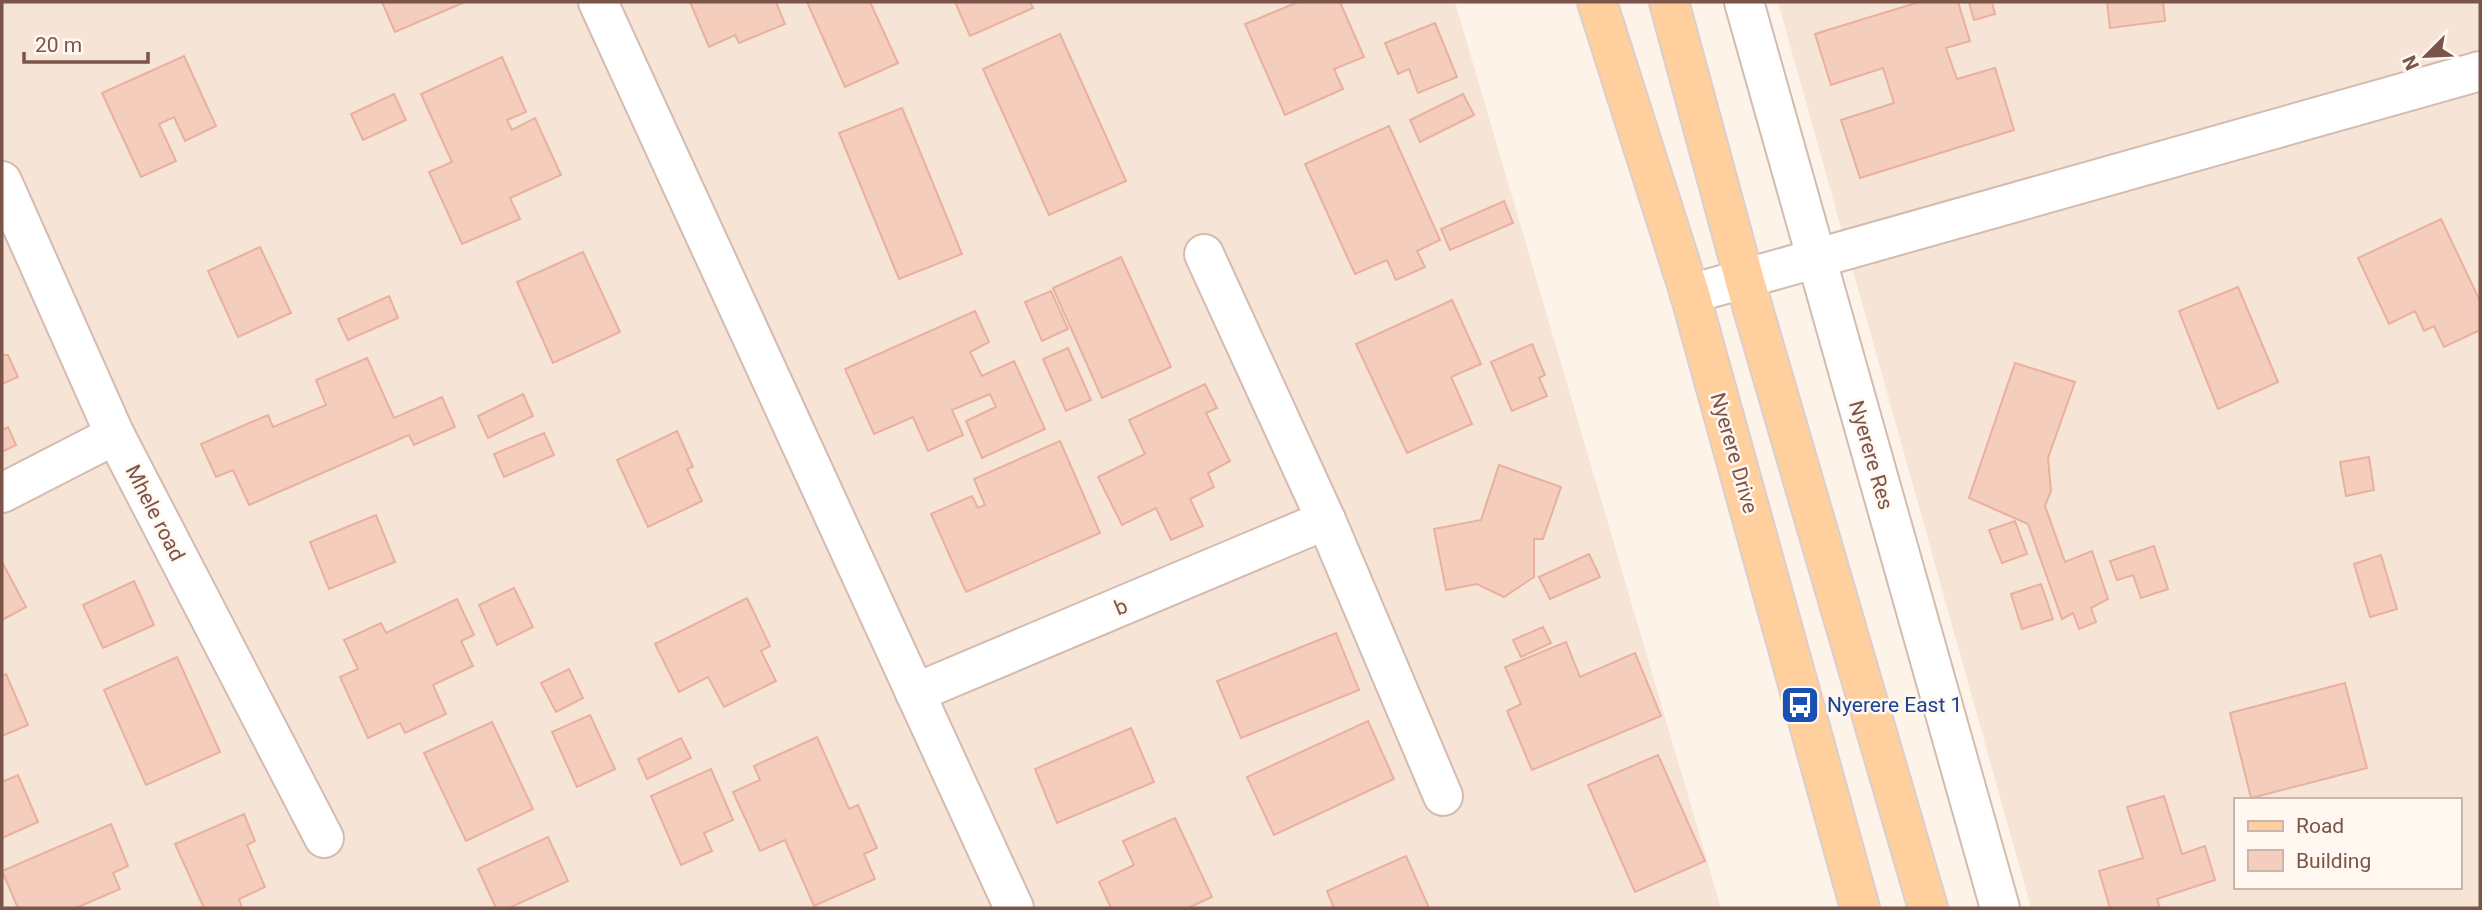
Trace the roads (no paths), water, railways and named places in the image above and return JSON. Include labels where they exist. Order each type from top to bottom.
[{"type":"main road","name":"Nyerere Drive","points":[[1597,2],[1690,294],[1860,908]]},
{"type":"main road","points":[[1669,2],[1745,278],[1928,908]]},
{"type":"street","points":[[598,2],[1014,908]]},
{"type":"street","name":"Nyerere Res","points":[[1744,2],[2000,908]]},
{"type":"street","points":[[1690,294],[2480,71]]},
{"type":"street","name":"Mhele road","points":[[2,181],[115,435],[324,838]]},
{"type":"street","points":[[1204,254],[1326,520],[1443,796]]},
{"type":"street","points":[[2,493],[115,435]]},
{"type":"street","name":"b","points":[[915,693],[1326,520]]},
{"type":"place","name":"Nyerere East 1","points":[[1800,705]]}]
